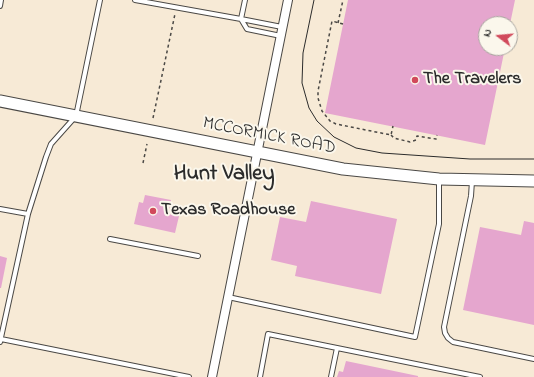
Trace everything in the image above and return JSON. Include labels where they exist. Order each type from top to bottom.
[{"type":"main road","name":"MCCORMICK ROAD","points":[[0,101],[343,169],[439,179],[534,181]]},
{"type":"street","points":[[212,377],[288,0]]},
{"type":"lane","points":[[0,6],[1,0]]},
{"type":"lane","points":[[100,0],[76,116],[51,144],[46,158],[28,214],[0,340],[189,377]]},
{"type":"lane","points":[[135,0],[283,27]]},
{"type":"lane","points":[[245,0],[241,20],[247,30],[281,36]]},
{"type":"lane","points":[[228,297],[415,337],[439,224],[439,179]]},
{"type":"lane","points":[[472,180],[471,196],[444,327],[445,333],[453,342],[534,359]]},
{"type":"lane","points":[[0,208],[28,214]]},
{"type":"lane","points":[[110,239],[198,256]]},
{"type":"lane","points":[[260,377],[268,334],[480,377]]},
{"type":"lane","points":[[331,377],[337,348]]},
{"type":"path","points":[[338,23],[343,0]]},
{"type":"path","points":[[153,118],[176,8]]},
{"type":"path","points":[[344,24],[332,21],[318,91],[318,98],[322,111],[336,124],[391,135],[394,138],[410,142],[416,140],[417,136],[436,139],[437,135]]},
{"type":"path","points":[[391,135],[393,126]]},
{"type":"path","points":[[143,163],[147,144]]},
{"type":"building","name":"The Travelers","points":[[348,0],[515,0],[512,16],[478,16],[478,56],[503,56],[485,145],[325,113]]},
{"type":"building","name":"Texas Roadhouse","points":[[145,195],[171,200],[168,214],[179,216],[175,233],[134,224],[139,202],[143,203]]},
{"type":"building","points":[[311,201],[397,219],[381,294],[295,276],[297,266],[271,260],[280,217],[306,222]]},
{"type":"building","points":[[524,221],[534,223],[534,325],[463,310],[480,227],[521,235]]},
{"type":"building","points":[[0,256],[7,258],[1,288],[0,288]]},
{"type":"building","points":[[346,361],[418,377],[337,377],[339,371],[343,372]]},
{"type":"tram line","points":[[314,0],[303,53],[302,83],[309,108],[317,121],[334,137],[356,148],[382,153],[470,159],[534,159]]},
{"type":"place","name":"The Travelers","points":[[415,80]]},
{"type":"place","name":"Texas Roadhouse","points":[[153,211]]},
{"type":"district","name":"Hunt Valley","points":[[224,175]]}]
